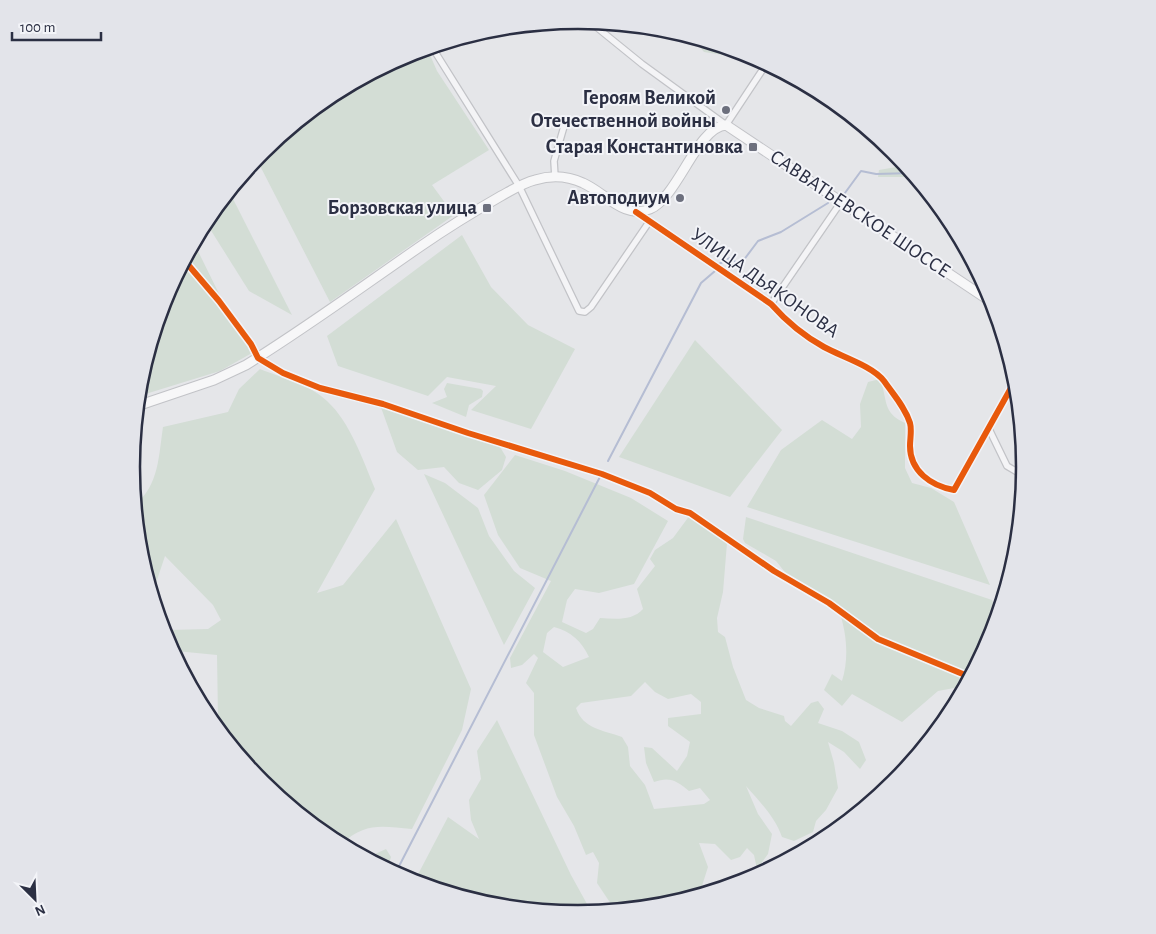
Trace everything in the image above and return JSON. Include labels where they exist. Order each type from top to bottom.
[{"type":"main road","name":"САВВАТЬЕВСКОЕ ШОССЕ","points":[[726,125],[981,295]]},
{"type":"main road","points":[[636,212],[650,210],[661,202],[710,132],[717,127],[726,125]]},
{"type":"main road","name":"УЛИЦА ДЬЯКОНОВА","points":[[144,404],[214,380],[246,365],[458,220],[518,186],[536,179],[555,177],[583,183],[626,210],[636,212]]},
{"type":"street","points":[[600,30],[642,64],[726,125],[762,69]]},
{"type":"street","points":[[436,52],[518,186],[577,308],[583,312],[591,307],[649,222]]},
{"type":"street","points":[[555,177],[554,161],[565,123]]},
{"type":"street","points":[[771,304],[841,202]]},
{"type":"street","name":"УЛИЦА ДЬЯКОНОВА","points":[[636,212],[771,304],[786,320],[824,347],[882,378],[901,405],[909,422],[912,459],[923,476],[936,484],[954,490],[989,429]]},
{"type":"street","points":[[1010,391],[989,429],[1007,466],[1016,471]]},
{"type":"shaded area","points":[[700,46],[724,54],[723,55],[704,52]]},
{"type":"shaded area","points":[[430,55],[437,71],[489,150],[432,185],[454,215],[330,302],[260,166],[311,119],[359,87],[410,62]]},
{"type":"shaded area","points":[[897,167],[906,177],[878,177],[879,170]]},
{"type":"shaded area","points":[[232,197],[292,315],[249,291],[210,229]]},
{"type":"shaded area","points":[[462,235],[491,287],[528,325],[575,349],[531,429],[471,410],[496,386],[447,377],[428,396],[338,366],[327,336]]},
{"type":"shaded area","points":[[197,250],[230,316],[252,353],[220,371],[146,394],[163,326],[173,299]]},
{"type":"shaded area","points":[[695,340],[782,430],[730,497],[619,457]]},
{"type":"shaded area","points":[[260,369],[312,390],[327,401],[343,420],[361,454],[375,489],[317,593],[343,585],[396,519],[471,689],[462,730],[412,829],[374,827],[358,832],[347,839],[311,815],[268,777],[230,734],[218,716],[217,655],[181,651],[173,635],[171,630],[208,629],[221,620],[213,605],[165,556],[156,583],[143,524],[141,499],[153,479],[159,458],[163,427],[228,412],[239,389]]},
{"type":"shaded area","points":[[880,379],[889,410],[905,423],[905,468],[912,483],[931,488],[954,502],[990,585],[747,507],[781,450],[822,420],[852,439],[861,427],[860,404],[868,382]]},
{"type":"shaded area","points":[[447,383],[481,389],[483,391],[482,397],[469,405],[466,417],[432,403],[447,397],[444,389]]},
{"type":"shaded area","points":[[378,399],[494,437],[506,457],[502,470],[478,490],[459,483],[444,467],[418,470],[397,452]]},
{"type":"shaded area","points":[[515,455],[565,471],[631,498],[668,521],[634,584],[599,593],[575,589],[567,600],[562,622],[586,633],[593,629],[600,618],[618,619],[634,616],[643,609],[637,589],[655,566],[650,559],[655,550],[673,538],[690,515],[727,543],[723,592],[717,618],[718,632],[725,637],[733,667],[746,700],[759,708],[784,716],[785,721],[791,726],[811,703],[818,701],[824,709],[818,723],[842,731],[859,742],[866,760],[860,769],[844,752],[828,742],[838,788],[826,810],[816,821],[813,832],[794,841],[782,837],[771,816],[746,786],[758,814],[772,834],[768,854],[759,866],[757,867],[754,855],[747,848],[740,857],[731,860],[715,844],[699,843],[708,867],[702,887],[663,897],[611,904],[597,883],[599,863],[593,852],[586,855],[574,826],[557,797],[534,735],[534,693],[526,683],[538,658],[534,654],[522,665],[511,668],[510,658],[551,581],[520,568],[498,535],[484,495]],"holes":[[[554,627],[566,632],[583,646],[589,657],[563,667],[543,652],[547,633]],[[645,682],[655,692],[668,699],[691,694],[701,702],[701,714],[668,718],[668,726],[690,742],[687,756],[677,771],[652,748],[644,747],[646,763],[654,782],[665,779],[673,780],[689,791],[700,788],[710,800],[704,804],[654,809],[645,785],[630,766],[628,747],[622,737],[589,725],[579,715],[576,708],[581,703],[631,696]]]},
{"type":"shaded area","points":[[424,474],[445,483],[478,508],[489,536],[514,571],[535,588],[504,645]]},
{"type":"shaded area","points":[[746,517],[992,600],[994,605],[983,635],[957,687],[938,691],[902,722],[852,694],[842,706],[824,690],[832,674],[842,681],[846,664],[844,628],[839,611],[801,592],[776,561],[745,543],[743,539]]},
{"type":"shaded area","points":[[497,720],[571,875],[587,905],[521,902],[465,890],[418,875],[448,817],[479,839],[471,820],[469,800],[481,779],[477,751]]},
{"type":"shaded area","points":[[386,849],[391,857],[389,862],[384,860],[374,855]]},
{"type":"waterway","points":[[842,197],[861,171],[876,174],[903,173]]},
{"type":"waterway","points":[[719,264],[730,258],[740,265],[758,241],[781,232],[828,203]]},
{"type":"waterway","points":[[608,461],[701,283],[715,271]]},
{"type":"waterway","points":[[399,867],[603,471]]},
{"type":"cycle path","points":[[636,212],[771,304],[809,338],[864,366],[879,376],[908,417],[911,428],[911,455],[914,463],[923,476],[937,485],[954,490],[1010,391]]},
{"type":"cycle path","points":[[189,266],[219,301],[251,344],[258,358],[283,373],[320,388],[383,404],[468,433],[602,474],[650,493],[676,509],[690,513],[774,571],[829,603],[878,639],[964,675]]},
{"type":"place","name":"Героям Великой Отечественной войны","points":[[726,110]]},
{"type":"place","name":"Старая Константиновка","points":[[753,147]]},
{"type":"place","name":"Автоподиум","points":[[680,198]]},
{"type":"place","name":"Борзовская улица","points":[[487,208]]}]
